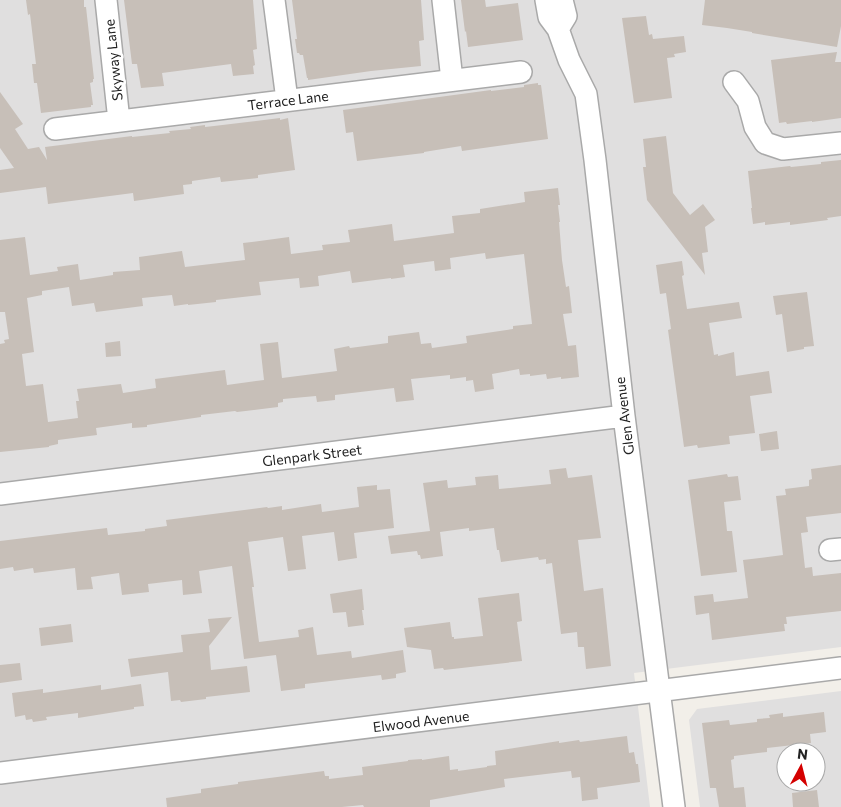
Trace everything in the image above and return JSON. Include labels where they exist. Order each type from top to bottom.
[{"type":"street","name":"Skyway Lane","points":[[106,0],[119,121]]},
{"type":"street","points":[[274,0],[287,100]]},
{"type":"street","points":[[442,0],[452,80]]},
{"type":"street","name":"Glen Avenue","points":[[546,0],[549,17],[558,29],[569,60],[586,94],[624,416],[674,807]]},
{"type":"street","points":[[558,29],[566,16],[562,0]]},
{"type":"street","name":"Terrace Lane","points":[[55,129],[521,72]]},
{"type":"street","points":[[734,82],[748,101],[755,128],[765,143],[783,149],[841,143]]},
{"type":"street","name":"Glenpark Street","points":[[0,494],[624,416]]},
{"type":"street","name":"Elwood Avenue","points":[[0,773],[841,668]]},
{"type":"shaded area","points":[[0,0],[841,0],[841,647],[634,673],[650,807],[0,807]]},
{"type":"shaded area","points":[[841,691],[841,807],[700,807],[689,720],[697,709]]},
{"type":"building","points":[[26,0],[84,0],[94,79],[90,83],[93,105],[91,107],[41,113],[37,83],[34,83],[32,64],[36,64],[30,14],[28,15]]},
{"type":"building","points":[[124,0],[253,0],[257,49],[253,50],[254,74],[233,76],[231,64],[162,73],[164,86],[141,88],[137,64],[132,64]]},
{"type":"building","points":[[292,0],[421,0],[424,40],[419,41],[421,66],[308,80],[303,55],[297,53]]},
{"type":"building","points":[[461,0],[485,0],[486,7],[518,3],[523,40],[468,47]]},
{"type":"building","points":[[705,0],[841,0],[841,26],[837,47],[702,25]]},
{"type":"building","points":[[646,16],[649,35],[652,34],[653,39],[684,36],[686,52],[674,54],[675,57],[667,58],[672,98],[634,103],[622,18]]},
{"type":"building","points":[[837,52],[835,62],[841,62],[841,118],[812,122],[779,123],[771,60]]},
{"type":"building","points":[[538,83],[538,85],[541,85],[548,139],[462,151],[461,146],[424,153],[357,161],[353,132],[346,133],[343,110],[524,87],[524,85]]},
{"type":"building","points":[[0,92],[23,124],[15,129],[28,149],[39,147],[47,160],[45,147],[170,133],[169,131],[191,129],[190,127],[205,125],[205,127],[288,118],[295,170],[258,175],[258,178],[221,182],[220,177],[192,181],[192,184],[183,185],[184,194],[134,201],[133,193],[48,204],[46,187],[0,193],[0,170],[14,168],[0,148]]},
{"type":"building","points":[[666,136],[673,193],[690,215],[703,204],[715,220],[705,227],[708,252],[702,253],[705,275],[647,200],[643,167],[646,167],[643,139]]},
{"type":"building","points":[[841,160],[841,216],[827,218],[828,220],[790,225],[790,222],[765,225],[765,222],[753,224],[748,171],[821,164],[821,162]]},
{"type":"building","points":[[558,188],[562,260],[566,287],[569,286],[572,313],[563,314],[568,346],[576,345],[579,377],[547,379],[546,374],[520,375],[519,369],[492,374],[494,389],[475,392],[473,380],[466,381],[466,377],[450,379],[450,375],[411,379],[414,400],[396,402],[394,388],[335,395],[335,400],[317,402],[316,396],[283,399],[283,402],[278,403],[278,407],[201,415],[201,417],[147,425],[147,427],[132,428],[132,423],[96,428],[97,435],[58,440],[58,444],[49,447],[0,452],[0,344],[5,343],[4,340],[9,339],[5,312],[0,312],[0,240],[25,237],[30,275],[58,271],[57,267],[78,264],[80,280],[113,275],[113,272],[140,270],[139,257],[182,251],[185,267],[245,260],[243,243],[289,237],[291,254],[323,250],[322,245],[350,242],[348,230],[392,224],[394,241],[454,233],[452,216],[480,213],[480,209],[525,202],[524,192]],"holes":[[[485,253],[486,259],[524,254],[532,324],[513,326],[513,329],[466,336],[467,343],[432,348],[431,343],[421,344],[419,332],[388,336],[388,343],[334,349],[337,371],[282,378],[278,342],[260,344],[264,380],[227,385],[225,370],[155,379],[156,388],[123,393],[121,384],[77,389],[79,401],[76,401],[78,418],[48,422],[43,384],[26,386],[22,354],[34,352],[27,298],[42,295],[42,291],[69,287],[72,306],[94,303],[96,312],[143,306],[142,298],[172,295],[174,306],[261,295],[259,282],[299,278],[300,288],[319,286],[318,276],[350,271],[352,283],[405,277],[403,265],[434,261],[435,271],[451,269],[450,258]]]},
{"type":"building","points":[[682,261],[684,275],[682,276],[687,309],[739,302],[742,318],[709,323],[714,355],[718,354],[718,356],[734,352],[736,376],[769,371],[772,393],[750,396],[755,433],[729,436],[730,444],[698,448],[697,445],[684,447],[668,330],[671,329],[666,293],[660,294],[656,265]]},
{"type":"building","points":[[807,292],[814,346],[787,352],[782,314],[776,315],[773,296]]},
{"type":"building","points":[[120,341],[121,356],[106,357],[105,343]]},
{"type":"building","points":[[777,431],[779,449],[761,451],[759,434]]},
{"type":"building","points":[[841,465],[841,513],[806,517],[808,532],[801,533],[805,568],[812,567],[813,576],[841,573],[841,611],[786,617],[785,631],[712,640],[709,613],[696,615],[694,596],[713,594],[714,602],[748,598],[743,560],[783,555],[776,496],[786,495],[785,489],[809,486],[809,480],[812,479],[811,469]]},
{"type":"building","points":[[566,468],[568,478],[592,475],[601,538],[578,540],[584,591],[603,588],[611,666],[586,669],[584,647],[578,647],[577,632],[561,634],[552,563],[546,564],[546,559],[539,560],[538,557],[501,562],[494,528],[469,531],[469,528],[440,532],[443,556],[421,559],[417,551],[391,554],[388,536],[430,531],[423,483],[447,480],[448,488],[476,485],[475,477],[498,475],[499,489],[551,484],[549,470]]},
{"type":"building","points":[[727,474],[728,477],[738,476],[741,500],[724,502],[727,531],[732,531],[737,572],[701,576],[688,480]]},
{"type":"building","points":[[377,485],[377,490],[390,489],[394,528],[354,533],[357,558],[338,561],[334,532],[302,536],[306,569],[288,571],[283,537],[248,542],[254,587],[252,587],[259,642],[299,637],[298,630],[313,627],[317,655],[351,651],[352,658],[403,650],[406,672],[396,674],[396,678],[382,680],[381,675],[305,684],[305,688],[281,691],[276,655],[244,659],[232,566],[199,571],[202,593],[183,595],[182,580],[148,584],[149,592],[122,595],[119,573],[91,577],[93,589],[77,590],[75,568],[34,573],[33,568],[14,571],[13,567],[0,569],[0,541],[107,528],[108,535],[145,531],[145,529],[167,526],[166,520],[267,507],[282,506],[282,510],[321,504],[322,512],[359,507],[357,487]]},
{"type":"building","points":[[362,589],[364,625],[348,627],[346,612],[333,613],[330,594]]},
{"type":"building","points":[[519,593],[522,621],[517,622],[522,661],[444,670],[443,668],[434,669],[431,650],[407,647],[404,628],[450,622],[454,639],[483,636],[478,598]]},
{"type":"building","points":[[232,617],[209,646],[211,670],[247,666],[250,692],[181,702],[180,700],[171,701],[168,672],[131,677],[128,659],[183,652],[181,635],[210,632],[208,619]]},
{"type":"building","points":[[71,624],[73,642],[41,646],[39,628]]},
{"type":"building","points":[[20,663],[22,680],[0,683],[0,665]]},
{"type":"building","points":[[141,684],[144,706],[134,707],[134,709],[78,718],[78,713],[46,717],[47,720],[33,722],[32,719],[26,720],[25,715],[15,717],[12,693],[43,689],[43,693],[101,685],[101,690]]},
{"type":"building","points":[[824,712],[826,732],[810,734],[811,742],[776,742],[776,747],[767,748],[767,752],[734,756],[734,759],[731,760],[734,788],[744,787],[746,807],[719,807],[716,788],[710,788],[702,723],[729,720],[730,725],[757,722],[757,719],[770,718],[769,715],[783,713],[783,717]]},
{"type":"building","points":[[627,736],[629,753],[634,752],[636,764],[638,764],[640,782],[597,788],[598,799],[582,801],[580,777],[572,778],[571,771],[504,779],[505,787],[430,800],[430,807],[364,807],[363,805],[342,807],[167,807],[166,798],[201,793],[201,789],[238,784],[238,782],[324,771],[325,776],[329,776],[329,779],[363,775],[362,767],[449,756],[450,770],[458,769],[458,771],[496,765],[495,751],[559,741],[559,743],[579,740],[580,742]]},
{"type":"building","points":[[817,792],[819,807],[793,807],[792,793]]}]
